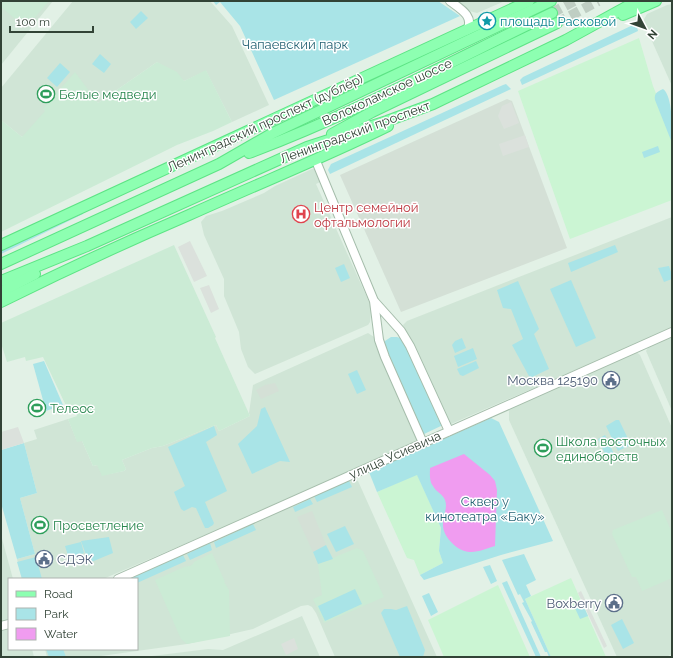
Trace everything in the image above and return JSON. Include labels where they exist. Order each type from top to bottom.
[{"type":"main road","name":"Ленинградский проспект (дублёр)","points":[[1,245],[529,1]]},
{"type":"main road","name":"Ленинградский проспект","points":[[1,264],[219,164],[273,133],[551,1]]},
{"type":"main road","name":"Ленинградский проспект","points":[[1,282],[87,246],[307,147],[387,121],[433,104],[566,40],[637,1]]},
{"type":"main road","points":[[566,40],[656,1]]},
{"type":"main road","name":"Волоколамское шоссе","points":[[219,164],[277,142],[367,102],[552,13]]},
{"type":"main road","name":"Волоколамское шоссе","points":[[307,147],[379,109],[557,23]]},
{"type":"main road","points":[[1,302],[43,281],[188,215],[316,161],[433,104]]},
{"type":"main road","points":[[1,292],[87,246]]},
{"type":"street","points":[[450,1],[468,15],[478,19],[497,16]]},
{"type":"street","points":[[468,15],[470,23],[468,30]]},
{"type":"street","points":[[316,161],[374,301],[379,340],[385,357],[423,443]]},
{"type":"street","points":[[374,301],[401,331],[410,346],[449,431]]},
{"type":"street","name":"улица Усиевича","points":[[120,578],[672,332]]},
{"type":"shaded area","points":[[1,1],[53,1],[1,65]]},
{"type":"shaded area","points":[[1,1],[49,1],[26,28],[1,7]]},
{"type":"shaded area","points":[[73,1],[210,1],[232,26],[269,105],[232,122],[206,71],[184,81],[157,62],[98,103],[89,92],[22,137],[1,120],[1,88]]},
{"type":"shaded area","points":[[455,1],[505,1],[477,13],[469,11]]},
{"type":"shaded area","points":[[672,4],[672,86],[643,21],[647,14]]},
{"type":"shaded area","points":[[639,38],[653,86],[672,133],[672,200],[570,239],[518,91]]},
{"type":"shaded area","points":[[157,62],[177,72],[184,81],[206,70],[232,122],[177,145],[1,232],[1,120],[22,137],[45,111],[43,109],[75,72],[98,103]]},
{"type":"shaded area","points":[[507,99],[512,101],[567,248],[401,312],[340,175]]},
{"type":"shaded area","points":[[511,102],[519,123],[504,129],[498,116],[502,106]]},
{"type":"shaded area","points":[[525,135],[529,147],[503,156],[499,144]]},
{"type":"shaded area","points":[[312,169],[316,169],[322,181],[316,184],[369,302],[371,310],[370,322],[368,325],[255,374],[248,367],[241,349],[239,332],[224,296],[224,279],[204,235],[201,222],[206,216],[222,211],[264,193],[275,186]]},
{"type":"shaded area","points":[[672,217],[672,328],[451,424],[447,423],[403,325],[407,321]]},
{"type":"shaded area","points":[[190,241],[207,276],[194,282],[178,247]]},
{"type":"shaded area","points":[[174,245],[250,416],[219,431],[216,425],[122,460],[126,469],[124,471],[102,476],[97,465],[93,466],[82,441],[77,442],[68,419],[77,416],[75,411],[68,410],[43,357],[26,361],[25,357],[7,362],[1,343],[1,323]]},
{"type":"shaded area","points":[[209,285],[219,309],[211,313],[200,288]]},
{"type":"shaded area","points":[[368,333],[374,337],[417,437],[416,441],[224,527],[105,578],[22,578],[17,559],[35,554],[20,498],[37,493],[24,443],[37,439],[34,430],[68,419],[77,441],[82,441],[93,466],[97,465],[109,474],[124,471],[126,469],[122,460],[216,425],[219,431],[250,416],[249,413],[253,385]]},
{"type":"shaded area","points":[[672,336],[672,411],[646,351],[649,346]]},
{"type":"shaded area","points":[[636,352],[640,355],[672,428],[672,654],[666,657],[617,657],[509,420],[509,408]]},
{"type":"shaded area","points":[[275,383],[279,391],[261,399],[256,390],[265,385]]},
{"type":"shaded area","points":[[18,427],[24,443],[1,450],[1,432]]},
{"type":"shaded area","points":[[417,474],[441,528],[439,551],[443,563],[420,575],[414,560],[407,558],[377,492]]},
{"type":"shaded area","points":[[352,478],[358,481],[437,657],[335,657],[316,613],[312,607],[308,605],[301,606],[253,629],[187,644],[94,657],[47,657],[45,650],[138,650],[138,578],[127,578]]},
{"type":"shaded area","points":[[662,510],[672,533],[672,578],[642,591],[636,577],[632,577],[612,534],[613,530]]},
{"type":"shaded area","points":[[312,511],[326,545],[313,552],[297,517]]},
{"type":"shaded area","points":[[1,535],[13,578],[8,578],[8,620],[1,622]]},
{"type":"shaded area","points":[[357,548],[363,551],[384,597],[324,623],[313,599],[322,595],[318,564]]},
{"type":"shaded area","points":[[212,553],[224,582],[229,590],[230,636],[187,644],[181,639],[155,580],[184,567],[190,566],[194,562]]},
{"type":"shaded area","points":[[571,578],[606,657],[551,657],[525,599]]},
{"type":"shaded area","points":[[498,585],[530,657],[444,657],[428,620]]},
{"type":"shaded area","points":[[581,591],[607,646],[604,648],[578,593]]},
{"type":"shaded area","points":[[302,616],[320,657],[144,657],[208,649],[223,650]]},
{"type":"shaded area","points":[[8,627],[8,650],[32,650],[34,657],[1,657],[1,629]]},
{"type":"shaded area","points":[[294,638],[298,649],[286,655],[281,644]]},
{"type":"green space","name":"Чапаевский парк","points":[[213,1],[438,1],[460,16],[274,100],[240,26],[220,2],[216,5]]},
{"type":"green space","points":[[141,11],[148,18],[136,29],[130,22]]},
{"type":"green space","points":[[633,25],[637,27],[638,31],[522,85],[520,80],[523,77]]},
{"type":"green space","points":[[100,54],[111,64],[104,73],[92,64]]},
{"type":"green space","points":[[60,63],[70,72],[57,87],[47,78]]},
{"type":"green space","points":[[506,84],[511,89],[330,174],[328,170],[331,164]]},
{"type":"green space","points":[[663,89],[669,99],[672,122],[672,143],[655,100],[656,93]]},
{"type":"green space","points":[[658,146],[660,152],[644,158],[642,152]]},
{"type":"green space","points":[[83,214],[1,254],[1,250]]},
{"type":"green space","points":[[615,245],[618,252],[571,272],[568,263]]},
{"type":"green space","points":[[344,264],[350,278],[341,282],[335,268]]},
{"type":"green space","points":[[669,266],[672,279],[664,282],[658,268]]},
{"type":"green space","points":[[571,280],[596,338],[576,347],[550,289]]},
{"type":"green space","points":[[518,281],[539,329],[534,334],[549,369],[530,378],[512,345],[523,339],[511,309],[503,308],[497,290]]},
{"type":"green space","points":[[391,337],[403,339],[443,425],[422,435],[384,348],[385,341]]},
{"type":"green space","points":[[462,338],[466,348],[455,353],[452,345],[455,341]]},
{"type":"green space","points":[[473,348],[477,359],[458,367],[454,356]]},
{"type":"green space","points":[[44,361],[63,405],[46,411],[33,364]]},
{"type":"green space","points":[[476,361],[479,368],[463,376],[460,375],[457,369]]},
{"type":"green space","points":[[357,370],[366,390],[357,394],[348,374]]},
{"type":"green space","points":[[265,407],[290,462],[280,461],[252,474],[238,444],[257,426],[261,409]]},
{"type":"green space","name":"Сквер у кинотеатра «Баку»","points":[[491,418],[499,422],[553,541],[501,555],[424,580],[420,575],[443,563],[439,551],[441,528],[417,475],[377,492],[369,472]]},
{"type":"green space","points":[[616,420],[619,420],[631,445],[618,451],[606,426]]},
{"type":"green space","points":[[214,426],[217,435],[206,442],[227,491],[205,502],[214,523],[208,528],[205,528],[196,508],[192,507],[184,511],[181,509],[174,492],[185,486],[168,447]]},
{"type":"green space","points":[[605,435],[615,456],[608,460],[598,439]]},
{"type":"green space","points":[[24,443],[37,493],[20,498],[35,554],[17,559],[1,503],[1,450]]},
{"type":"green space","points":[[349,481],[352,487],[317,502],[314,496]]},
{"type":"green space","points":[[310,499],[313,504],[295,512],[293,507]]},
{"type":"green space","points":[[253,524],[256,530],[216,548],[214,542]]},
{"type":"green space","points":[[345,526],[354,544],[336,552],[327,534]]},
{"type":"green space","points":[[109,537],[113,553],[89,563],[81,541]]},
{"type":"green space","points":[[81,542],[84,553],[69,559],[65,546]]},
{"type":"green space","points":[[210,543],[212,550],[190,560],[187,554]]},
{"type":"green space","points":[[326,545],[333,559],[318,564],[313,552]]},
{"type":"green space","points":[[524,554],[536,580],[526,585],[531,596],[525,599],[551,657],[549,657],[547,652],[545,652],[531,622],[532,621],[522,603],[524,602],[520,594],[518,595],[502,560]]},
{"type":"green space","points":[[183,555],[186,561],[138,583],[138,578],[131,578]]},
{"type":"green space","points":[[36,557],[42,578],[22,578],[17,562]]},
{"type":"green space","points":[[490,565],[497,581],[491,584],[483,567]]},
{"type":"green space","points":[[507,581],[541,657],[536,657],[502,583]]},
{"type":"green space","points":[[355,589],[362,604],[325,621],[318,606]]},
{"type":"green space","points":[[429,593],[438,612],[431,616],[422,596]]},
{"type":"green space","points":[[582,603],[588,616],[580,619],[574,606]]},
{"type":"green space","points":[[407,606],[425,650],[423,657],[400,657],[381,613],[384,609],[396,610]]},
{"type":"green space","points":[[622,619],[634,643],[623,649],[611,625]]},
{"type":"green space","points":[[46,650],[63,650],[66,657],[49,657]]},
{"type":"water","points":[[464,454],[490,475],[495,481],[497,490],[495,546],[474,552],[466,552],[461,550],[448,539],[445,534],[443,524],[446,506],[445,500],[443,496],[434,488],[430,477],[430,468]]},
{"type":"tunnel","points":[[552,13],[574,1]]},
{"type":"tunnel","points":[[557,23],[598,1]]},
{"type":"place","name":"площадь Расковой","points":[[487,21]]},
{"type":"place","name":"Белые медведи","points":[[46,94]]},
{"type":"place","name":"Центр семейной офтальмологии","points":[[301,214]]},
{"type":"place","name":"Москва 125190","points":[[611,380]]},
{"type":"place","name":"Телеос","points":[[37,408]]},
{"type":"place","name":"Школа восточных единоборств","points":[[543,448]]},
{"type":"place","name":"Просветление","points":[[40,525]]},
{"type":"place","name":"СДЭК","points":[[44,559]]},
{"type":"place","name":"Boxberry","points":[[614,603]]}]
